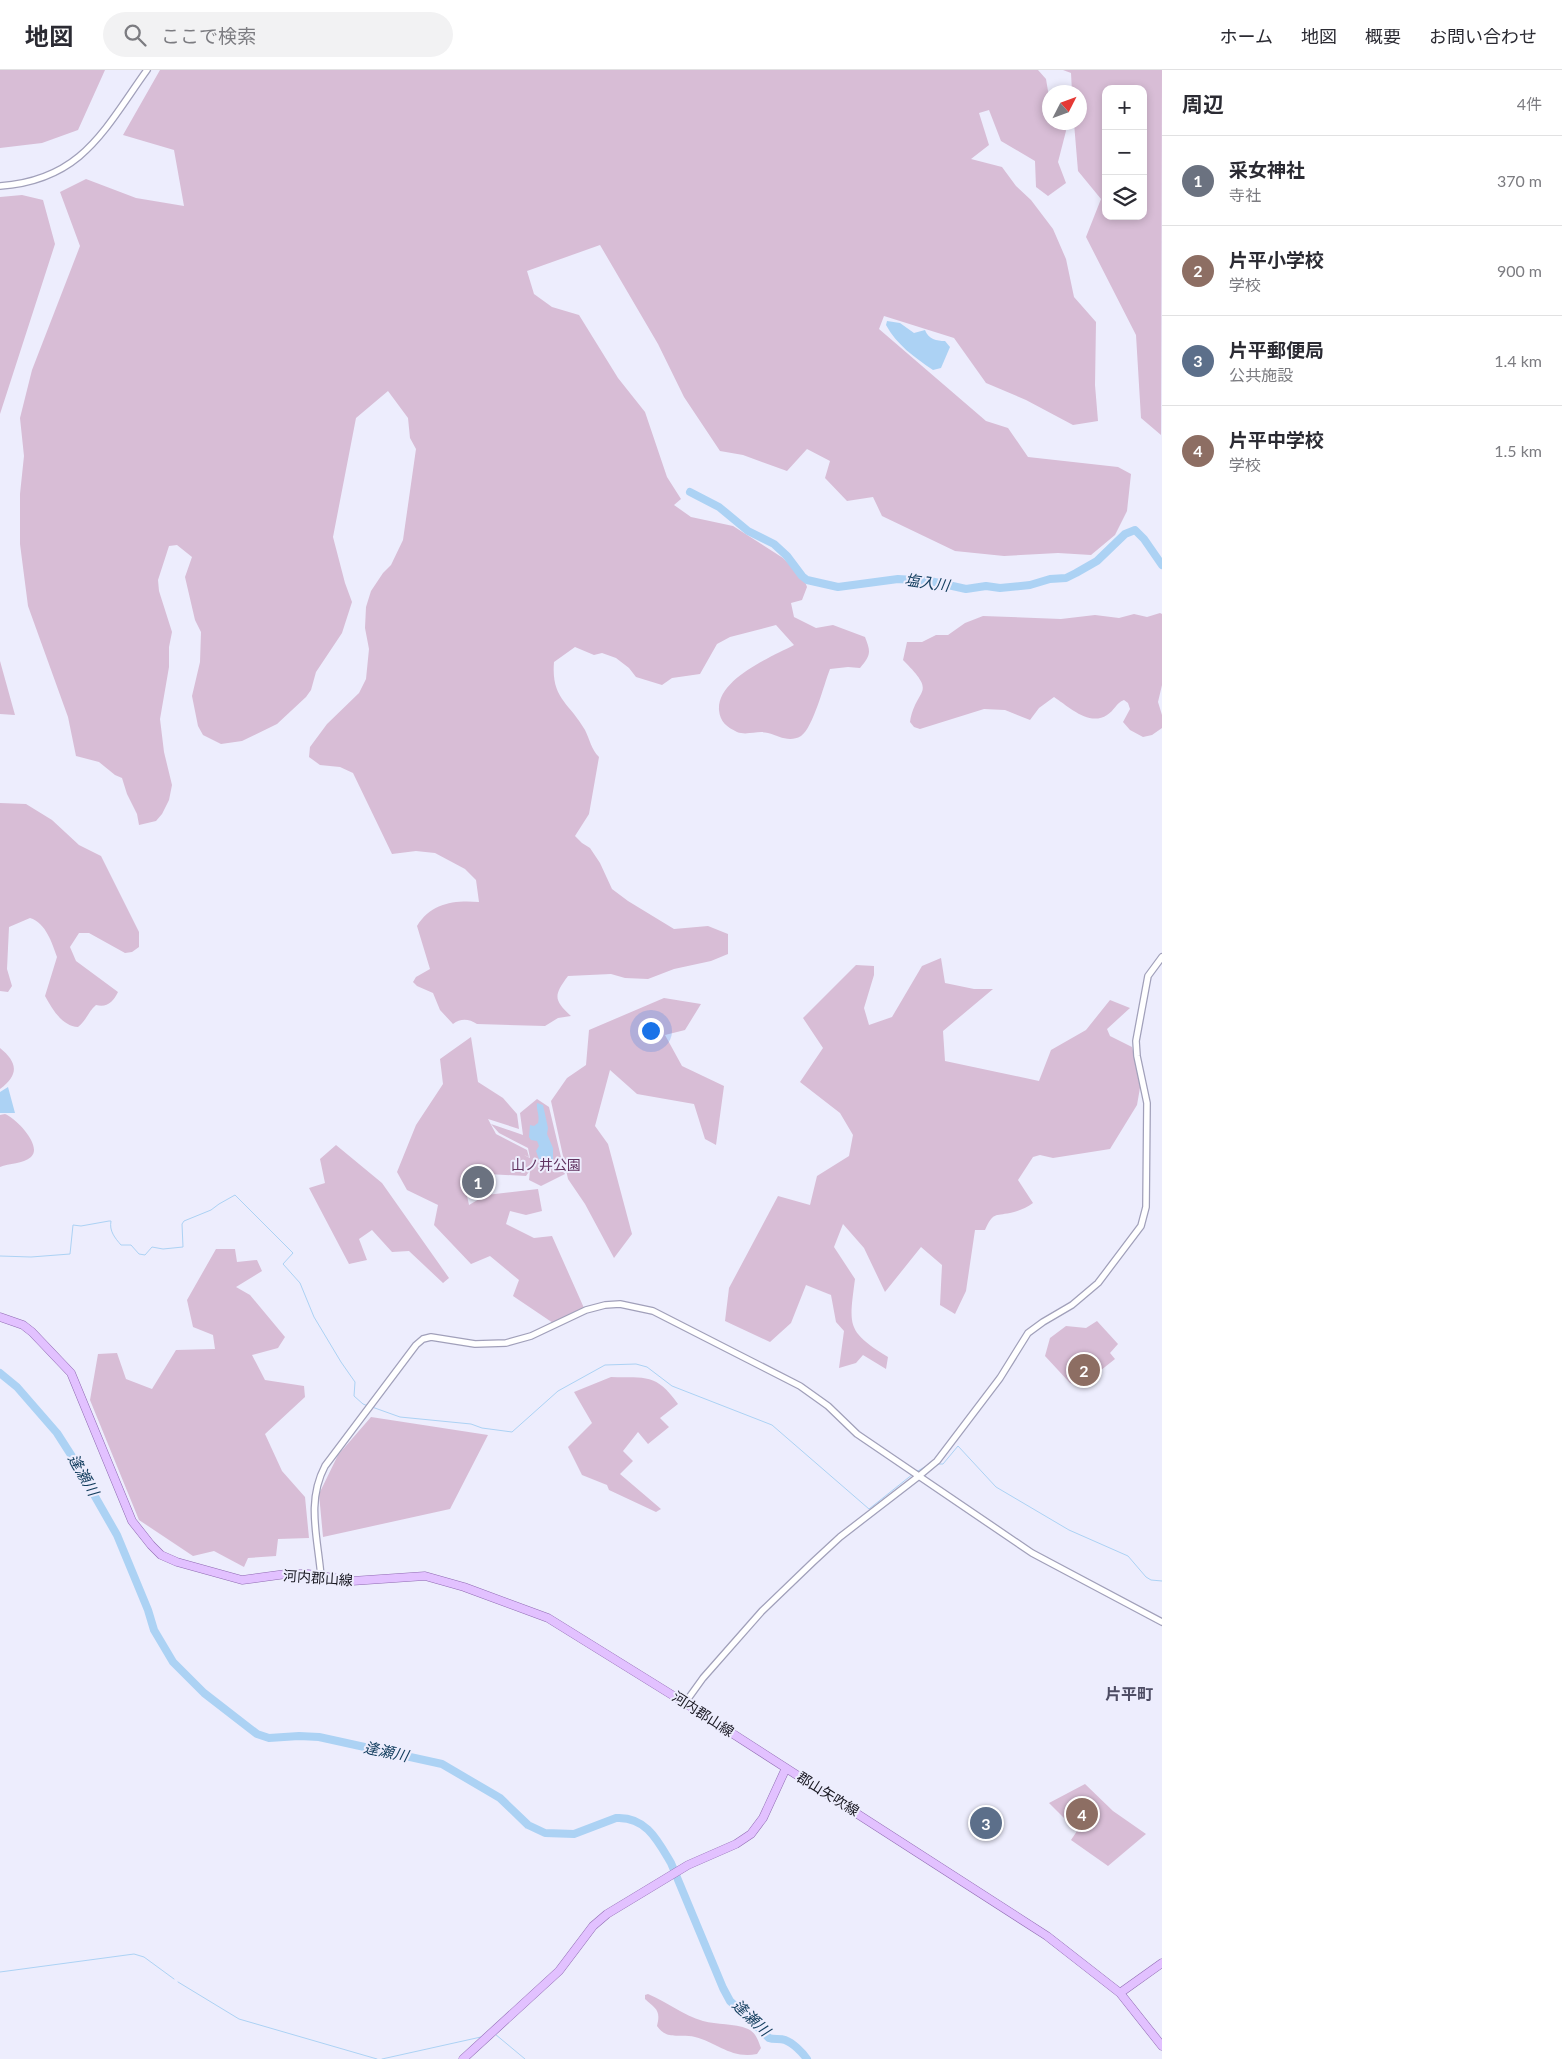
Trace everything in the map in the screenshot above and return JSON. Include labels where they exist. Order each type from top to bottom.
[{"type":"main road","name":"河内郡山線","points":[[0,1317],[23,1325],[32,1332],[71,1373],[132,1521],[161,1555],[177,1562],[242,1580],[286,1574],[352,1581],[425,1576],[464,1587],[556,1622],[786,1768]]},
{"type":"main road","name":"郡山矢吹線","points":[[463,2059],[559,1970],[601,1919],[619,1906],[688,1865],[736,1844],[755,1830],[766,1812],[786,1768],[1009,1911],[1054,1942],[1120,1993]]},
{"type":"main road","points":[[1162,1963],[1120,1993],[1162,2046]]},
{"type":"street","points":[[0,186],[33,181],[60,170],[74,160],[95,142],[147,70]]},
{"type":"street","points":[[685,1703],[703,1678],[762,1611],[840,1537],[919,1476],[943,1453],[1014,1359],[1028,1333],[1072,1305],[1098,1283],[1141,1226],[1146,1207],[1147,1103],[1137,1056],[1136,1041],[1148,976],[1162,957]]},
{"type":"street","points":[[321,1577],[319,1546],[315,1528],[315,1493],[318,1481],[325,1466],[416,1345],[423,1339],[431,1337],[475,1344],[506,1342],[531,1336],[586,1310],[605,1305],[620,1304],[653,1311],[783,1376],[816,1396],[857,1434],[1032,1553],[1162,1622]]},
{"type":"green space","points":[[0,70],[105,70],[78,130],[42,143],[0,148]]},
{"type":"green space","points":[[160,70],[1038,70],[1046,79],[1047,85],[1042,85],[1042,130],[1066,131],[1058,162],[1066,183],[1048,196],[1036,187],[1035,161],[1001,141],[989,110],[979,113],[989,145],[971,159],[1002,167],[1053,229],[1066,259],[1074,297],[1096,322],[1095,385],[1098,421],[1073,425],[1026,400],[986,383],[954,338],[884,316],[879,329],[986,421],[1008,428],[1028,457],[1118,467],[1131,474],[1127,511],[1115,535],[1091,555],[1058,553],[1004,556],[955,551],[882,516],[873,497],[847,501],[825,478],[830,461],[807,449],[787,471],[743,455],[720,451],[684,397],[658,344],[600,245],[527,271],[534,294],[552,307],[579,315],[618,378],[645,412],[667,477],[681,499],[674,505],[691,517],[733,526],[783,558],[804,579],[807,587],[802,600],[791,603],[794,617],[816,628],[833,625],[865,637],[869,653],[860,668],[830,669],[810,724],[801,736],[792,739],[764,732],[737,732],[725,724],[719,710],[721,699],[727,688],[736,679],[747,670],[794,645],[776,625],[730,637],[717,644],[700,674],[672,678],[662,685],[636,677],[629,668],[616,658],[602,653],[594,655],[575,647],[554,662],[555,684],[558,692],[585,730],[592,748],[599,757],[589,814],[575,836],[590,848],[600,863],[612,889],[674,929],[708,926],[728,934],[728,954],[711,961],[674,969],[648,979],[625,978],[611,974],[568,976],[560,988],[558,998],[561,1006],[571,1016],[558,1018],[545,1026],[477,1024],[465,1020],[453,1024],[440,1010],[433,993],[417,986],[413,982],[416,977],[430,969],[417,926],[429,912],[436,908],[452,903],[479,902],[476,880],[465,869],[435,853],[416,851],[392,854],[353,773],[340,767],[320,765],[309,757],[310,747],[327,724],[359,693],[366,679],[369,649],[365,628],[366,607],[371,591],[391,565],[403,540],[416,449],[410,438],[408,418],[388,391],[356,418],[333,537],[352,602],[342,633],[316,672],[311,690],[306,697],[277,724],[242,741],[221,744],[203,735],[198,726],[192,696],[200,662],[201,632],[195,620],[185,577],[192,557],[177,545],[169,546],[158,580],[159,591],[172,632],[169,647],[169,667],[160,719],[164,752],[172,785],[169,800],[162,814],[156,821],[139,825],[137,814],[127,794],[122,778],[115,775],[99,762],[76,756],[68,717],[28,606],[20,544],[20,494],[24,456],[20,418],[32,370],[80,246],[60,192],[86,179],[136,198],[184,206],[174,150],[123,135]]},
{"type":"green space","points":[[1063,70],[1162,70],[1161,435],[1141,418],[1136,335],[1086,237],[1101,199],[1078,171],[1075,130],[1087,130],[1087,85],[1072,85],[1071,73]]},
{"type":"green space","points":[[22,195],[43,200],[55,244],[0,414],[0,197]]},
{"type":"green space","points":[[1134,614],[1147,617],[1162,614],[1162,685],[1158,702],[1162,715],[1162,728],[1152,735],[1143,737],[1130,730],[1123,722],[1130,709],[1128,703],[1124,700],[1107,715],[1093,719],[1079,714],[1054,697],[1039,708],[1030,720],[1005,710],[984,709],[920,729],[914,727],[910,722],[923,686],[903,660],[907,642],[922,642],[936,635],[948,635],[965,623],[983,616],[1061,619],[1095,615],[1119,618]]},
{"type":"green space","points":[[0,661],[15,715],[0,714]]},
{"type":"green space","points":[[0,803],[26,804],[52,820],[79,845],[101,856],[139,932],[139,947],[132,952],[125,953],[89,933],[79,933],[70,947],[76,961],[118,992],[109,1003],[103,1006],[96,1005],[78,1027],[67,1024],[62,1020],[45,996],[57,957],[44,929],[30,918],[9,927],[7,969],[12,986],[8,992],[0,991]]},
{"type":"green space","points":[[941,958],[945,983],[974,989],[993,989],[943,1031],[945,1061],[1039,1081],[1051,1050],[1086,1030],[1110,1000],[1130,1008],[1107,1029],[1110,1036],[1132,1047],[1141,1082],[1137,1105],[1110,1149],[1053,1158],[1040,1155],[1033,1157],[1018,1180],[1033,1203],[1025,1208],[995,1216],[990,1220],[985,1230],[975,1230],[966,1291],[955,1314],[940,1305],[942,1265],[921,1247],[885,1292],[864,1248],[843,1224],[834,1247],[855,1279],[852,1307],[854,1326],[864,1340],[888,1357],[886,1369],[863,1355],[856,1363],[839,1368],[844,1331],[836,1322],[831,1295],[806,1285],[791,1323],[770,1342],[725,1321],[729,1288],[778,1196],[810,1205],[817,1176],[849,1156],[853,1135],[840,1113],[800,1082],[823,1048],[803,1018],[856,965],[874,966],[874,975],[864,1008],[869,1025],[892,1017],[922,966]]},
{"type":"green space","points":[[664,998],[701,1004],[685,1030],[665,1035],[682,1066],[724,1086],[716,1145],[705,1139],[694,1104],[637,1094],[610,1070],[595,1126],[608,1144],[632,1234],[614,1258],[585,1204],[568,1179],[551,1101],[567,1078],[586,1065],[589,1030]]},
{"type":"green space","name":"山ノ井公園","points":[[471,1037],[478,1082],[503,1098],[517,1114],[519,1129],[488,1119],[496,1134],[527,1150],[529,1157],[524,1155],[530,1158],[528,1148],[499,1133],[491,1124],[523,1135],[520,1113],[537,1099],[549,1107],[565,1174],[541,1186],[529,1180],[530,1170],[526,1176],[469,1173],[466,1191],[469,1205],[486,1195],[538,1189],[542,1211],[526,1215],[510,1211],[506,1224],[534,1238],[552,1236],[584,1308],[556,1325],[513,1296],[519,1280],[490,1256],[471,1264],[434,1225],[438,1205],[407,1190],[397,1172],[416,1125],[443,1084],[440,1059]]},
{"type":"green space","points":[[0,1048],[10,1058],[14,1068],[11,1078],[0,1089]]},
{"type":"green space","points":[[5,1114],[27,1133],[34,1146],[34,1152],[31,1157],[24,1161],[0,1167],[0,1115]]},
{"type":"green space","points":[[336,1145],[382,1183],[449,1278],[443,1283],[409,1251],[392,1252],[372,1230],[359,1239],[367,1260],[349,1264],[309,1188],[325,1183],[320,1159]]},
{"type":"green space","points":[[216,1249],[235,1249],[237,1262],[257,1260],[262,1271],[236,1287],[250,1295],[285,1337],[278,1348],[252,1355],[265,1380],[304,1386],[305,1397],[265,1434],[282,1471],[305,1497],[309,1538],[278,1539],[276,1556],[248,1558],[244,1567],[214,1551],[193,1556],[139,1520],[90,1400],[98,1354],[117,1353],[126,1379],[152,1389],[176,1350],[215,1349],[213,1335],[193,1327],[187,1300]]},
{"type":"green space","points":[[1097,1321],[1118,1344],[1110,1353],[1115,1359],[1081,1386],[1070,1383],[1045,1356],[1050,1338],[1066,1326],[1086,1328]]},
{"type":"green space","points":[[611,1377],[649,1379],[663,1387],[678,1404],[660,1418],[669,1427],[648,1444],[638,1432],[623,1451],[633,1461],[620,1474],[661,1509],[656,1512],[609,1490],[607,1485],[582,1475],[568,1447],[592,1423],[574,1392]]},
{"type":"green space","points":[[371,1417],[488,1435],[450,1509],[323,1537],[319,1494],[338,1455]]},
{"type":"green space","points":[[1085,1784],[1113,1811],[1146,1834],[1108,1866],[1071,1840],[1077,1831],[1049,1803]]},
{"type":"green space","points":[[648,1994],[696,2018],[748,2029],[755,2035],[761,2048],[757,2054],[740,2054],[695,2037],[669,2035],[661,2031],[657,2026],[658,2013],[645,1999],[645,1995]]},
{"type":"water","points":[[887,321],[900,323],[914,333],[925,330],[928,336],[933,339],[945,341],[950,347],[941,368],[933,370],[907,350],[890,332],[886,325]]},
{"type":"water","points":[[8,1087],[15,1113],[0,1113],[0,1092]]},
{"type":"water","points":[[537,1103],[543,1105],[548,1128],[547,1134],[553,1148],[553,1166],[545,1168],[541,1165],[536,1151],[539,1146],[537,1141],[531,1140],[529,1137],[530,1125],[534,1126],[538,1123]]},
{"type":"waterway","name":"塩入川","points":[[690,492],[719,507],[748,531],[774,544],[807,580],[838,587],[898,579],[930,581],[966,589],[986,586],[1000,588],[1030,585],[1050,579],[1066,578],[1076,573],[1097,561],[1125,534],[1135,530],[1144,539],[1162,565]]},
{"type":"waterway","points":[[0,1256],[31,1257],[70,1254],[73,1225],[81,1226],[109,1221],[111,1221],[113,1234],[121,1245],[131,1245],[139,1254],[145,1255],[152,1247],[163,1249],[183,1247],[182,1224],[184,1221],[211,1210],[235,1195],[293,1253],[283,1264],[300,1283],[314,1317],[355,1382],[354,1396],[368,1406]]},
{"type":"waterway","points":[[372,1407],[400,1417],[471,1424],[482,1428],[512,1432],[558,1391],[605,1365],[636,1364],[647,1367],[672,1386],[772,1425],[869,1509],[913,1474]]},
{"type":"waterway","name":"逢瀬川","points":[[0,1373],[17,1387],[57,1433],[73,1458],[117,1535],[148,1610],[154,1630],[173,1662],[204,1693],[257,1734],[269,1738],[319,1737],[442,1764],[500,1798],[528,1825],[545,1833],[574,1834],[616,1818],[626,1818],[635,1821],[650,1831],[671,1863],[730,2001],[769,2038],[788,2041],[807,2059]]},
{"type":"waterway","points":[[937,1464],[943,1464],[958,1446],[996,1487],[1069,1530],[1128,1556],[1146,1577],[1151,1580],[1162,1581]]},
{"type":"waterway","points":[[916,1472],[930,1464]]},
{"type":"waterway","points":[[0,1972],[134,1954],[144,1957],[174,1979]]},
{"type":"waterway","points":[[178,1982],[239,2019],[377,2059]]},
{"type":"waterway","points":[[495,2034],[525,2059]]},
{"type":"waterway","points":[[382,2059],[481,2037]]},
{"type":"place","name":"采女神社","points":[[478,1182]]},
{"type":"place","name":"片平小学校","points":[[1084,1370]]},
{"type":"place","name":"片平中学校","points":[[1082,1814]]},
{"type":"place","name":"片平郵便局","points":[[986,1823]]},
{"type":"district","name":"片平町","points":[[1129,1694]]}]
